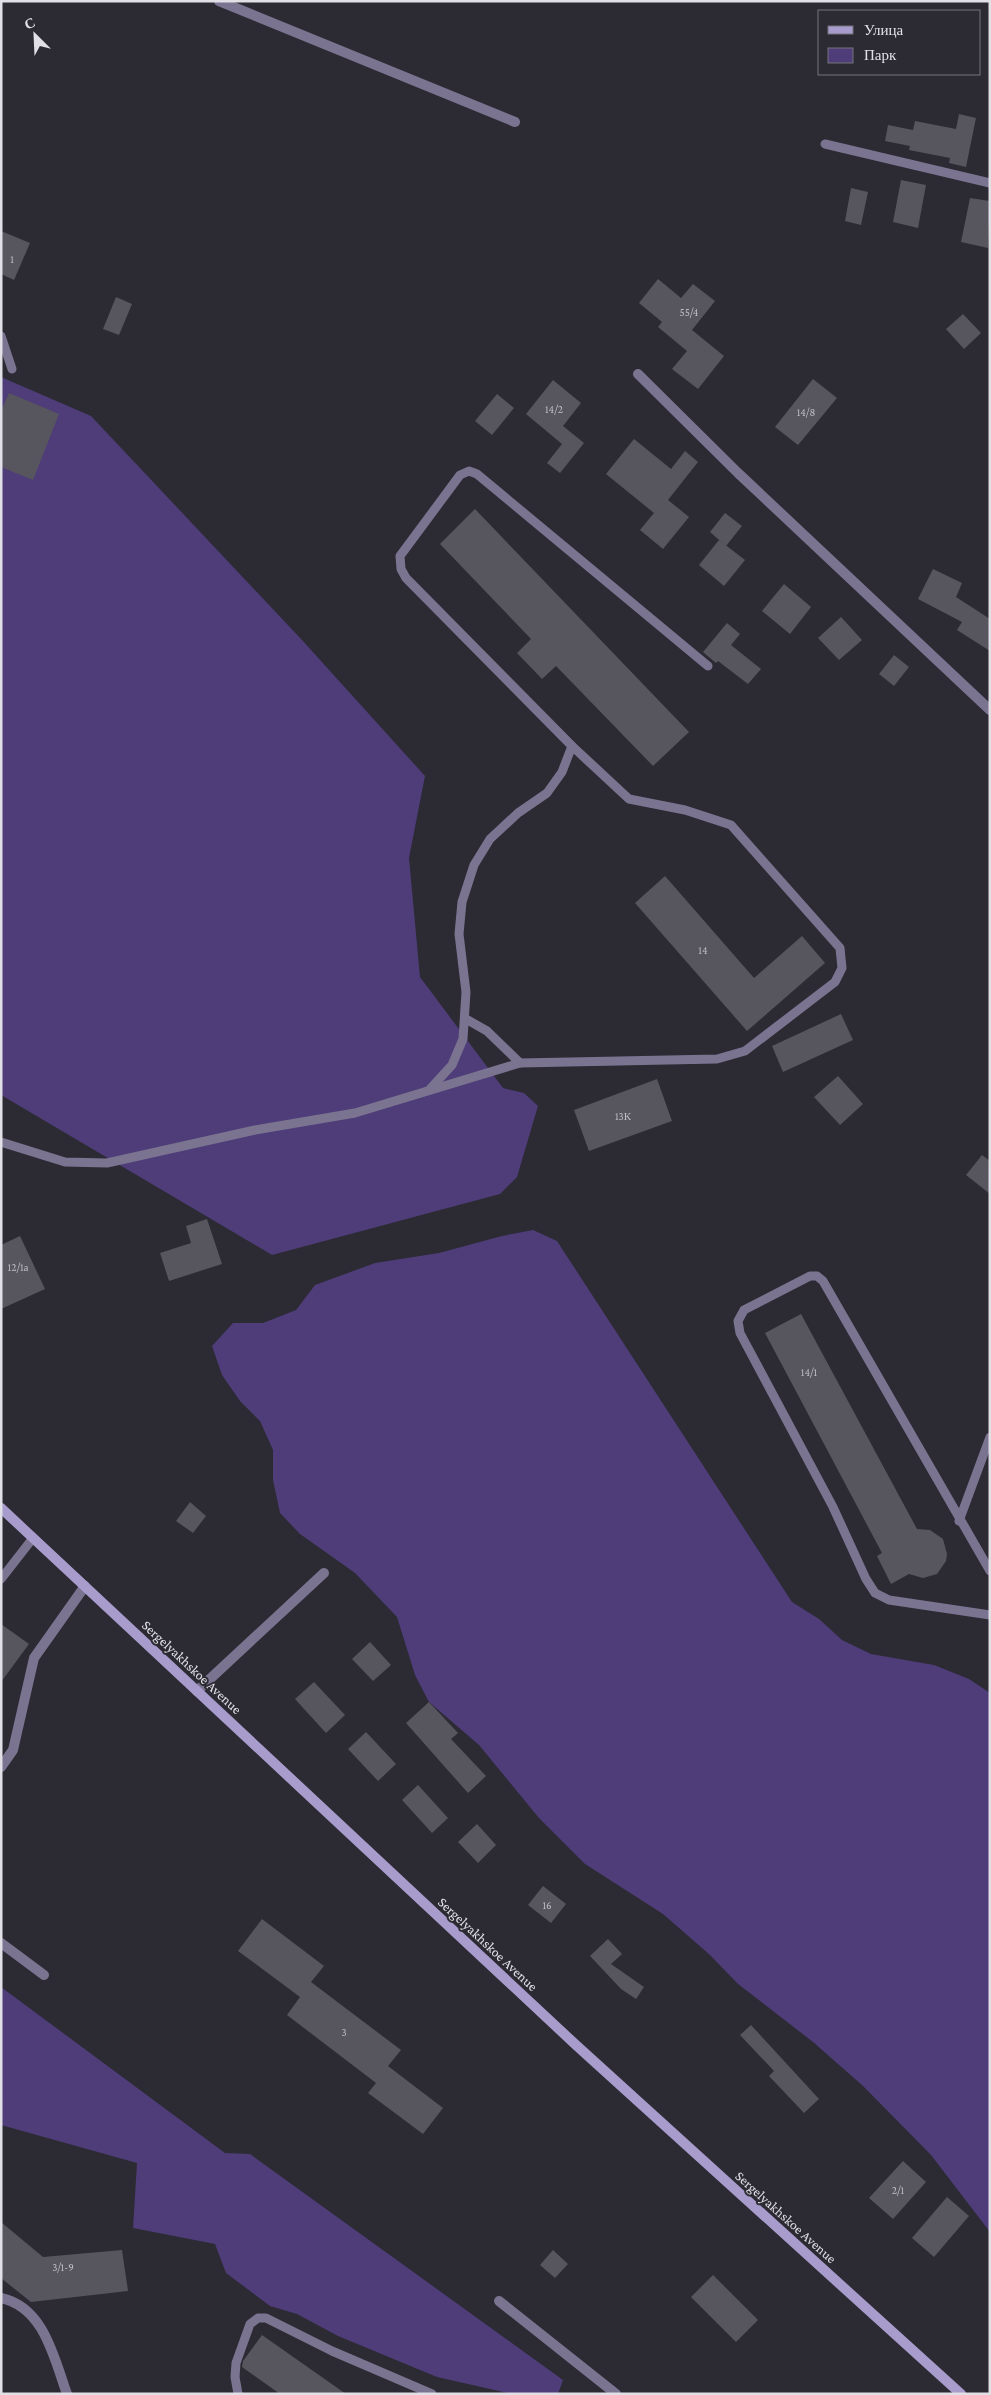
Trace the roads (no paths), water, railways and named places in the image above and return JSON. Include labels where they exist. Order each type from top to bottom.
[{"type":"main road","name":"Sergelyakhskoe Avenue","points":[[1,1508],[576,2045],[961,2394]]},
{"type":"street","points":[[218,1],[515,122]]},
{"type":"street","points":[[638,374],[738,473],[990,710]]},
{"type":"street","points":[[197,1691],[324,1573]]},
{"type":"street","points":[[1,1767],[13,1750],[34,1658],[85,1586]]},
{"type":"street","points":[[1,1943],[44,1975]]},
{"type":"street","points":[[1,2298],[21,2306],[36,2320],[47,2338],[67,2394]]},
{"type":"street","points":[[499,2301],[616,2394]]},
{"type":"lane","points":[[825,144],[990,183]]},
{"type":"lane","points":[[1,336],[12,369]]},
{"type":"lane","points":[[1,1142],[65,1162],[107,1163],[255,1130],[355,1113],[520,1063],[717,1059],[745,1051],[836,982],[842,968],[840,948],[730,825],[685,810],[629,799],[572,746],[406,578],[400,569],[400,556],[460,475],[469,471],[477,474],[708,666]]},
{"type":"lane","points":[[428,1091],[452,1065],[463,1039],[466,1019],[466,992],[459,934],[462,902],[474,865],[490,839],[518,813],[546,794],[562,772],[572,746]]},
{"type":"lane","points":[[466,1019],[487,1030],[520,1063]]},
{"type":"lane","points":[[990,1571],[959,1521],[823,1281],[817,1276],[810,1276],[744,1310],[738,1321],[740,1333],[833,1507],[866,1579],[875,1593],[888,1600],[990,1615]]},
{"type":"lane","points":[[959,1521],[990,1437]]},
{"type":"lane","points":[[1,1579],[33,1538]]},
{"type":"lane","points":[[238,2394],[234,2377],[239,2355],[250,2324],[258,2318],[266,2318],[332,2350],[432,2394]]}]
